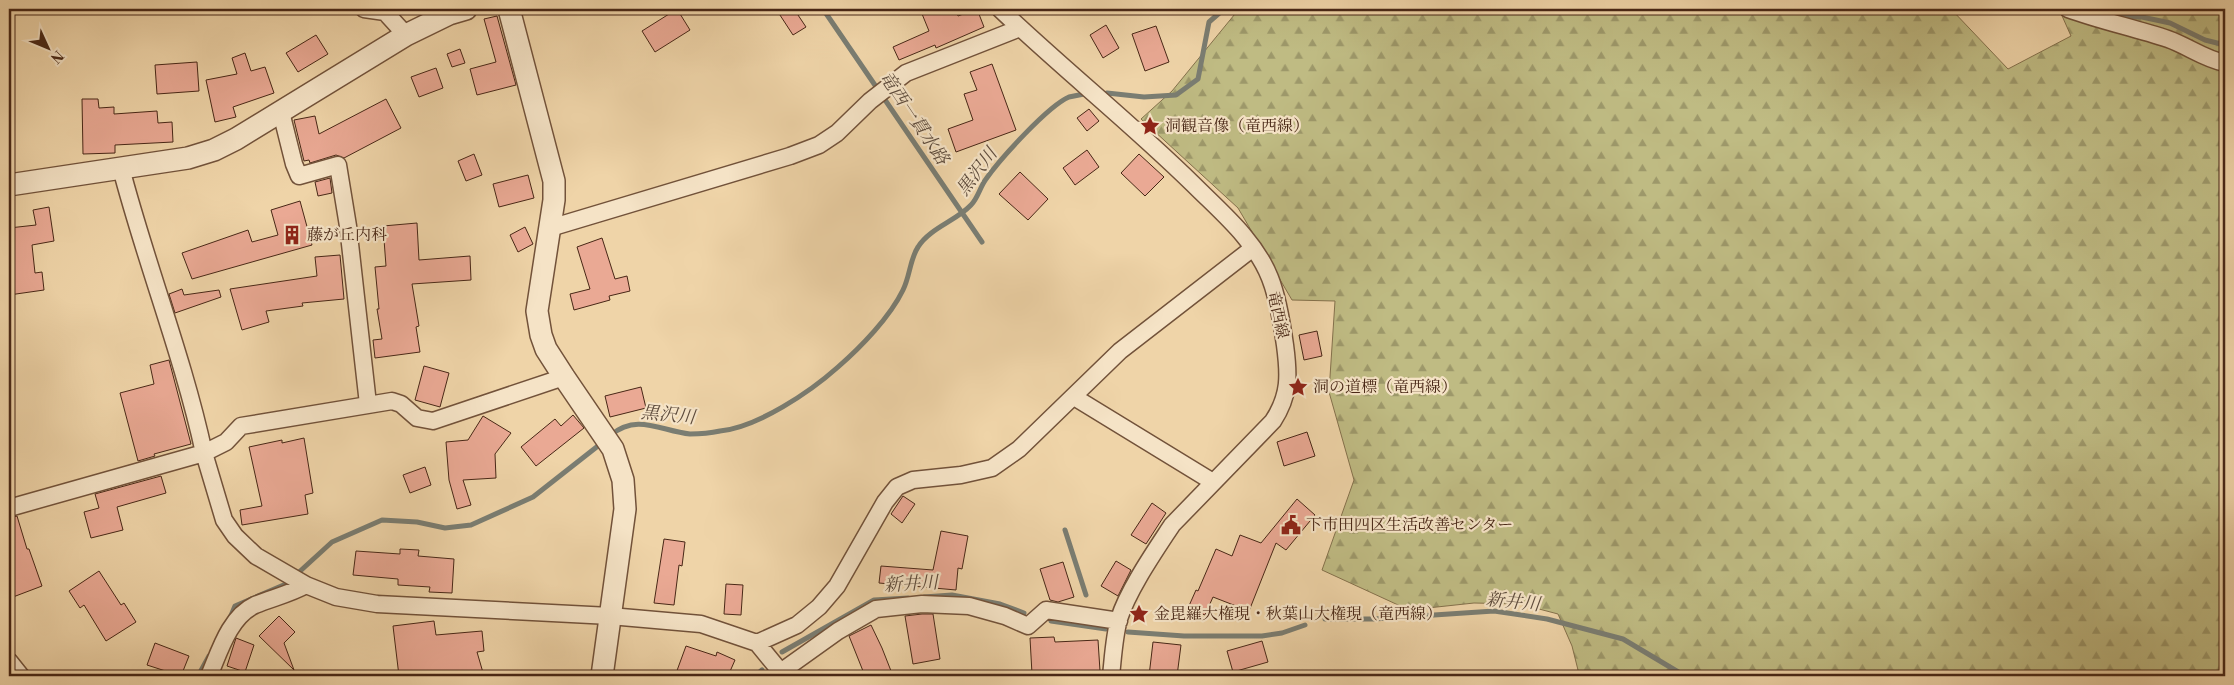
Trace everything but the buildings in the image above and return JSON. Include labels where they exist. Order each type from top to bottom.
[{"type":"street","points":[[364,9],[385,12],[406,35]]},
{"type":"street","points":[[9,185],[188,158],[214,150],[236,139],[406,35],[449,14],[466,9]]},
{"type":"street","points":[[509,9],[554,181],[550,228],[537,311],[546,349],[601,430],[612,449],[623,480],[625,509],[602,676]]},
{"type":"street","name":"竜西線","points":[[1000,9],[1148,140],[1238,227],[1253,248],[1270,278],[1283,330],[1288,385],[1283,406],[1273,421],[1172,525],[1160,542],[1125,604],[1119,621],[1111,676]]},
{"type":"street","points":[[2068,9],[2097,20],[2170,40],[2210,60],[2225,64]]},
{"type":"street","points":[[550,228],[790,156],[818,145],[837,133],[870,101],[906,73],[1020,28]]},
{"type":"street","points":[[281,112],[294,164],[300,176],[338,165],[348,226],[368,404]]},
{"type":"street","points":[[121,168],[194,408],[204,453],[224,520],[235,536],[256,556],[306,585],[336,597],[377,604],[610,616],[701,624],[757,643],[778,674],[838,631],[876,609],[922,604],[969,606],[1005,616],[1028,626],[1046,610],[1119,621]]},
{"type":"street","points":[[757,643],[798,625],[819,607],[837,586],[884,502],[897,486],[914,480],[992,468],[1019,449],[1120,351],[1253,248]]},
{"type":"street","points":[[9,508],[204,453],[226,442],[241,426],[392,401],[401,404],[418,418],[433,421],[564,377]]},
{"type":"street","points":[[1074,397],[1213,482]]},
{"type":"street","points":[[209,676],[227,635],[239,618],[253,606],[293,592],[306,585]]},
{"type":"street","points":[[9,661],[21,676]]},
{"type":"green space","points":[[1239,9],[1951,9],[2008,69],[2071,36],[2059,9],[2225,9],[2225,676],[1558,676],[1579,674],[1572,646],[1558,614],[1520,604],[1474,603],[1409,610],[1322,570],[1354,480],[1329,392],[1335,301],[1292,300],[1238,208],[1141,119],[1172,91]]},
{"type":"waterway","name":"竜西一貫水路","points":[[823,9],[982,242]]},
{"type":"waterway","name":"黒沢川","points":[[1107,93],[1144,97],[1176,95],[1198,79],[1209,22],[1224,9]]},
{"type":"waterway","points":[[2104,9],[2122,16],[2142,17],[2170,23],[2205,40],[2225,45]]},
{"type":"waterway","name":"黒沢川","points":[[611,435],[630,425],[640,424],[690,434],[709,433],[735,428],[767,416],[813,387],[856,350],[891,311],[903,290],[913,257],[923,240],[971,205],[993,170],[1049,111],[1069,97],[1084,94]]},
{"type":"waterway","name":"黒沢川","points":[[230,618],[235,606],[286,584],[332,542],[382,520],[417,522],[445,528],[471,525],[533,497],[603,442]]},
{"type":"waterway","name":"竜西一貫水路","points":[[1065,530],[1086,595]]},
{"type":"waterway","name":"新井川","points":[[924,597],[952,595],[1000,604],[1024,613]]},
{"type":"waterway","name":"新井川","points":[[782,652],[874,600],[908,598]]},
{"type":"waterway","name":"新井川","points":[[1325,619],[1374,619],[1494,611],[1547,619],[1623,639],[1685,676]]},
{"type":"waterway","name":"新井川","points":[[1051,621],[1106,629]]},
{"type":"waterway","name":"新井川","points":[[1128,632],[1184,636],[1262,636],[1282,633],[1305,625]]},
{"type":"waterway","name":"黒沢川","points":[[198,676],[209,656]]},
{"type":"waterway","name":"新井川","points":[[755,676],[762,670]]},
{"type":"place","name":"洞観音像（竜西線）","points":[[1150,126]]},
{"type":"place","name":"藤が丘内科","points":[[292,235]]},
{"type":"place","name":"洞の道標（竜西線）","points":[[1298,387]]},
{"type":"place","name":"下市田四区生活改善センター","points":[[1291,525]]},
{"type":"place","name":"金毘羅大権現・秋葉山大権現（竜西線）","points":[[1139,614]]}]
